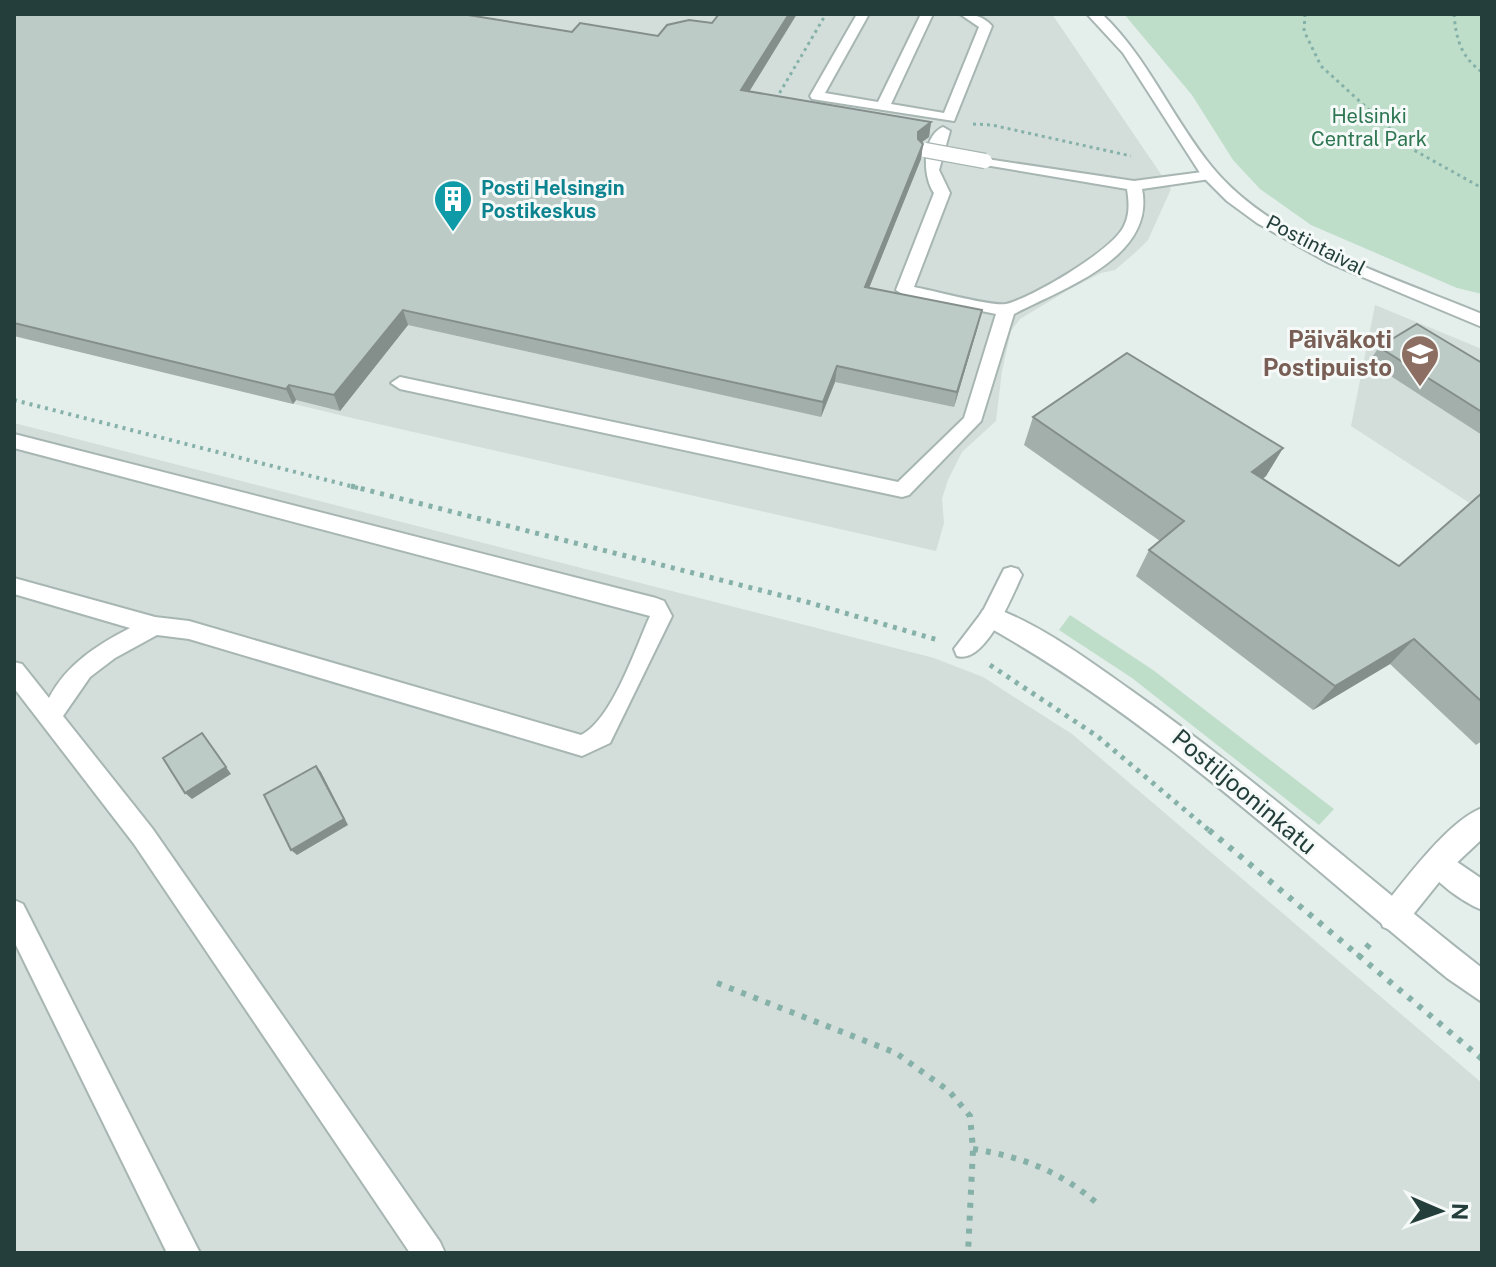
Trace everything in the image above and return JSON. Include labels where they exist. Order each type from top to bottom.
[{"type":"street","name":"Postintaival","points":[[1094,14],[1132,56],[1210,175],[1263,220],[1309,246],[1482,321]]},
{"type":"street","name":"Postiljooninkatu","points":[[991,617],[1045,645],[1105,683],[1180,738],[1393,917],[1482,987]]},
{"type":"street","points":[[1393,917],[1438,862],[1482,821]]},
{"type":"street","points":[[1438,862],[1482,896]]},
{"type":"lane","points":[[863,14],[817,96],[949,118],[986,26],[966,14]]},
{"type":"lane","points":[[883,107],[927,14]]},
{"type":"lane","points":[[943,131],[930,171],[932,182],[942,193],[904,290],[1006,311],[1108,256],[1129,231],[1137,212],[1134,186]]},
{"type":"lane","points":[[925,150],[1134,186],[1210,175]]},
{"type":"lane","points":[[400,383],[902,490],[972,421],[1006,311]]},
{"type":"lane","points":[[14,441],[656,607],[661,616],[614,717],[602,736],[582,746],[189,630],[155,626],[14,586]]},
{"type":"lane","points":[[965,649],[991,617],[1011,575]]},
{"type":"lane","points":[[51,715],[75,674],[100,653],[155,626]]},
{"type":"lane","points":[[14,671],[143,836],[429,1253]]},
{"type":"lane","points":[[14,913],[184,1253]]},
{"type":"path","points":[[1305,14],[1304,31],[1321,66],[1412,149],[1482,188]]},
{"type":"path","points":[[1454,14],[1457,45],[1469,63],[1482,72]]},
{"type":"path","points":[[14,400],[807,602],[965,649],[1097,736],[1482,1059]]},
{"type":"path","points":[[717,983],[896,1053],[949,1091],[970,1116],[973,1149],[968,1253]]},
{"type":"path","points":[[973,1149],[1022,1156],[1070,1178],[1099,1205]]},
{"type":"shaded area","name":"Posti Helsingin Postikeskus","points":[[14,14],[1052,14],[1171,189],[1148,240],[1137,251],[1115,270],[1101,273],[1020,319],[1011,331],[996,421],[962,452],[948,480],[942,499],[944,523],[936,551],[352,418],[14,336]]},
{"type":"shaded area","name":"Päiväkoti Postipuisto","points":[[1375,305],[1482,349],[1482,511],[1351,426]]},
{"type":"shaded area","points":[[14,423],[934,658],[983,677],[1072,734],[1482,1083],[1482,1253],[14,1253]]},
{"type":"green space","name":"Helsinki Central Park","points":[[1124,14],[1482,14],[1482,294],[1457,288],[1311,225],[1260,189],[1233,160],[1192,95]]},
{"type":"green space","points":[[1070,615],[1153,670],[1334,809],[1319,825],[1132,678],[1059,630]]},
{"type":"building","name":"Posti Helsingin Postikeskus","points":[[14,14],[462,14],[572,32],[580,23],[658,36],[667,25],[689,20],[712,23],[719,14],[789,14],[741,90],[931,122],[918,132],[918,139],[923,144],[865,287],[982,310],[957,392],[837,366],[823,402],[403,310],[334,395],[289,385],[286,389],[14,323]]},
{"type":"building","points":[[1417,324],[1482,363],[1482,412],[1379,347]]},
{"type":"building","points":[[1127,353],[1283,448],[1252,472],[1399,566],[1482,493],[1482,702],[1414,639],[1335,686],[1149,550],[1184,521],[1033,417]]},
{"type":"building","points":[[202,733],[226,767],[185,793],[163,758]]},
{"type":"building","points":[[316,766],[344,819],[291,850],[264,795]]},
{"type":"place","name":"Posti Helsingin Postikeskus","points":[[453,233]]},
{"type":"place","name":"Päiväkoti Postipuisto","points":[[1420,388]]}]
